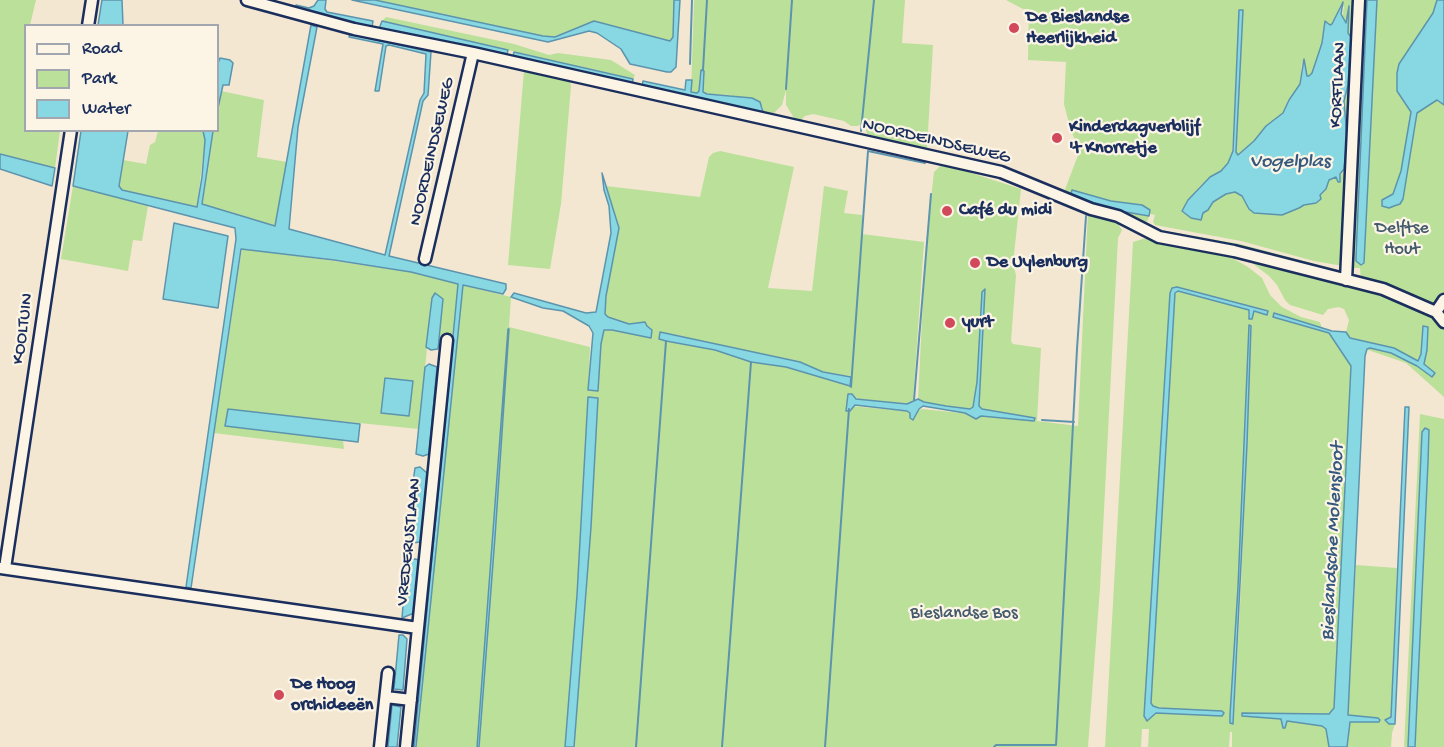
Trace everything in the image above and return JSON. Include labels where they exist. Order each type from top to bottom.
[{"type":"street","points":[[88,24],[92,0]]},
{"type":"street","name":"NOORDEINDSEWEG","points":[[247,0],[354,29],[473,53],[904,152],[993,170],[1091,208],[1118,216],[1159,237],[1234,251],[1383,289],[1436,312]]},
{"type":"street","name":"KORFTLAAN","points":[[1346,280],[1359,0]]},
{"type":"street","name":"NOORDEINDSEWEG","points":[[425,259],[473,53]]},
{"type":"street","name":"KOOLTUIN","points":[[71,132],[3,568],[418,628]]},
{"type":"street","points":[[1444,300],[1436,312],[1444,322]]},
{"type":"street","name":"VREDERUSTLAAN","points":[[406,747],[447,340]]},
{"type":"street","points":[[380,747],[388,673]]},
{"type":"street","points":[[386,697],[411,700]]},
{"type":"green space","points":[[0,0],[36,0],[30,24],[24,24],[24,132],[60,132],[55,168],[0,154]]},
{"type":"green space","points":[[375,0],[674,0],[673,38],[670,41],[594,21],[555,37],[543,36]]},
{"type":"green space","points":[[694,0],[905,0],[902,43],[933,45],[927,149],[867,134],[864,122],[858,126],[851,126],[844,121],[813,114],[801,120],[794,118],[786,105],[786,90],[782,105],[773,114],[763,112],[763,107],[730,95],[707,94],[703,91],[704,71],[701,71],[699,91],[691,92]]},
{"type":"green space","points":[[1006,0],[1357,0],[1343,266],[1314,261],[1241,241],[1155,225],[1153,222],[1155,215],[1150,214],[1147,222],[1139,223],[1064,192],[1080,150],[1071,131],[1064,104],[1066,62],[1028,60],[1029,9],[1023,9]],"holes":[[[1341,4],[1344,7],[1342,17],[1347,24],[1349,9],[1348,33],[1351,37],[1348,85],[1344,101],[1344,169],[1338,182],[1336,177],[1329,180],[1324,192],[1310,203],[1282,215],[1254,213],[1242,196],[1235,192],[1226,194],[1213,202],[1203,213],[1201,220],[1191,218],[1189,200],[1199,187],[1221,171],[1232,158],[1239,10],[1243,11],[1236,152],[1238,155],[1266,126],[1283,113],[1288,100],[1300,84],[1302,62],[1307,76],[1312,73],[1322,43],[1325,21],[1332,24]],[[1072,190],[1111,201],[1142,205],[1150,210],[1149,215],[1099,205],[1071,194]]]},
{"type":"green space","name":"Delftse Hout","points":[[1363,0],[1367,0],[1356,261],[1372,0],[1444,0],[1444,293],[1434,303],[1426,303],[1383,285],[1382,282],[1361,281],[1360,268],[1350,268]]},
{"type":"green space","points":[[386,17],[514,44],[549,55],[558,53],[611,60],[635,75],[633,79],[382,21]]},
{"type":"green space","points":[[524,70],[570,82],[571,86],[561,204],[550,269],[508,265]]},
{"type":"green space","points":[[221,91],[264,100],[257,157],[287,162],[276,226],[201,204],[213,132],[219,132]]},
{"type":"green space","points":[[158,132],[203,132],[205,140],[197,207],[122,190],[119,186],[123,160],[146,164],[150,145],[155,142]]},
{"type":"green space","name":"Bieslandse Bos","points":[[720,151],[794,167],[768,288],[812,291],[824,186],[848,191],[844,213],[862,215],[862,234],[924,242],[913,401],[907,404],[852,400],[851,406],[914,412],[922,409],[962,413],[982,409],[979,406],[985,289],[982,292],[977,382],[973,407],[970,409],[946,406],[918,399],[926,242],[934,172],[940,166],[959,169],[1021,189],[1013,264],[1016,275],[1011,341],[1013,344],[1041,348],[1037,421],[1078,426],[1088,211],[1116,221],[1122,230],[1118,238],[1100,588],[1088,747],[574,747],[591,527],[598,398],[588,397],[577,595],[565,747],[416,747],[462,285],[511,297],[509,327],[590,347],[588,390],[598,391],[604,330],[652,330],[645,322],[629,324],[605,314],[606,296],[619,228],[606,186],[700,197],[709,157]],"holes":[[[660,332],[800,362],[823,372],[851,376],[850,386],[786,367],[751,362],[715,350],[666,341]]]},
{"type":"green space","points":[[73,186],[148,206],[142,241],[133,240],[128,271],[61,259]]},
{"type":"green space","points":[[1154,229],[1240,244],[1341,271],[1338,273],[1169,236]]},
{"type":"green space","points":[[1146,238],[1223,253],[1248,267],[1262,278],[1270,295],[1282,307],[1301,317],[1320,322],[1322,328],[1274,313],[1273,317],[1329,333],[1351,366],[1334,708],[1329,714],[1242,716],[1282,719],[1283,728],[1287,721],[1322,726],[1326,729],[1329,747],[1232,747],[1232,732],[1230,732],[1229,747],[1148,747],[1149,729],[1142,729],[1141,747],[1105,747],[1133,242]],"holes":[[[1177,287],[1268,311],[1267,315],[1253,311],[1248,317],[1249,310],[1178,291],[1175,293],[1151,702],[1155,708],[1222,711],[1223,715],[1156,713],[1147,721],[1144,718],[1172,288]],[[1249,325],[1251,326],[1241,587],[1234,713],[1230,715]]]},
{"type":"green space","points":[[242,248],[411,272],[459,284],[440,475],[436,474],[442,349],[438,349],[443,299],[432,298],[419,429],[229,410],[225,426],[343,440],[344,449],[214,433]]},
{"type":"green space","points":[[1248,260],[1360,287],[1390,297],[1415,309],[1444,312],[1444,397],[1406,363],[1368,350],[1369,342],[1350,338],[1346,332],[1349,320],[1344,309],[1339,307],[1328,309],[1323,315],[1290,305],[1269,276]]},
{"type":"green space","points":[[1420,414],[1444,419],[1444,747],[1415,747],[1428,462],[1422,432],[1408,747],[1404,747]]},
{"type":"green space","points":[[1356,565],[1397,568],[1391,717],[1386,719],[1389,724],[1395,724],[1391,747],[1347,747],[1350,721],[1379,722],[1348,716]]},
{"type":"water","points":[[102,0],[122,0],[123,24],[98,24]]},
{"type":"water","points":[[318,0],[326,0],[327,12],[373,21],[372,27],[296,8],[296,5],[309,8],[314,6]]},
{"type":"water","points":[[352,0],[375,0],[543,36],[555,37],[594,21],[670,41],[673,37],[674,0],[680,0],[676,67],[671,72],[667,72],[630,64],[621,49],[597,33],[589,31],[548,42]]},
{"type":"water","points":[[1367,0],[1377,0],[1364,263],[1361,265],[1356,261],[1356,257]]},
{"type":"water","points":[[1437,0],[1444,0],[1444,105],[1437,100],[1417,113],[1403,199],[1400,204],[1389,208],[1382,206],[1382,200],[1393,194],[1401,171],[1411,112],[1397,91],[1399,64],[1433,13]]},
{"type":"water","name":"Vogelplas","points":[[1343,2],[1341,14],[1346,23],[1349,6],[1348,33],[1351,37],[1348,85],[1344,101],[1347,137],[1344,169],[1340,174],[1340,182],[1336,177],[1329,180],[1326,189],[1320,195],[1321,199],[1316,203],[1304,205],[1282,215],[1254,213],[1242,196],[1235,192],[1226,194],[1213,202],[1203,213],[1201,220],[1191,218],[1182,211],[1188,200],[1210,177],[1221,171],[1228,163],[1233,151],[1239,10],[1243,10],[1236,152],[1238,155],[1266,126],[1283,113],[1300,84],[1304,59],[1307,76],[1312,73],[1322,43],[1325,21],[1332,24]]},
{"type":"water","points":[[382,21],[508,50],[507,54],[379,29]]},
{"type":"water","points":[[311,25],[317,27],[298,127],[289,229],[385,255],[420,100],[424,93],[426,54],[386,46],[379,91],[375,91],[383,44],[349,37],[350,34],[431,52],[428,95],[423,101],[389,256],[506,284],[506,289],[503,294],[463,285],[416,747],[414,747],[458,284],[411,272],[241,249],[191,588],[186,587],[236,239],[235,228],[73,186],[81,132],[128,132],[119,186],[122,190],[197,207],[202,177],[205,140],[203,132],[213,132],[202,204],[275,226]]},
{"type":"water","points":[[514,52],[633,79],[632,84],[513,56]]},
{"type":"water","points":[[220,58],[233,63],[229,85],[223,85],[219,103]]},
{"type":"water","points":[[701,70],[704,71],[703,92],[752,98],[760,102],[763,112],[642,87],[643,81],[685,90],[686,80],[692,80],[691,92],[697,93]]},
{"type":"water","points":[[0,154],[55,168],[52,186],[0,169]]},
{"type":"water","points":[[602,173],[619,228],[606,296],[605,314],[629,324],[645,322],[652,330],[651,338],[604,330],[598,391],[588,390],[593,333],[589,326],[563,311],[543,308],[511,297],[514,293],[586,313],[596,312],[611,233],[609,206]]},
{"type":"water","points":[[1072,190],[1111,201],[1142,205],[1150,210],[1149,216],[1120,211],[1090,202],[1071,194]]},
{"type":"water","points":[[174,223],[228,236],[218,308],[163,299]]},
{"type":"water","points":[[1177,287],[1268,311],[1267,315],[1254,311],[1252,319],[1249,319],[1249,310],[1178,291],[1175,293],[1151,703],[1159,708],[1222,711],[1224,713],[1222,716],[1156,713],[1147,721],[1144,716],[1170,293],[1172,288]]},
{"type":"water","points":[[985,289],[979,406],[982,409],[1035,418],[1034,421],[981,416],[976,419],[965,413],[923,406],[913,420],[907,411],[855,405],[850,411],[846,411],[848,394],[852,394],[856,399],[907,404],[918,399],[946,406],[970,409],[973,407],[977,382],[982,292]]},
{"type":"water","points":[[435,293],[443,299],[438,349],[431,350],[426,347],[432,298]]},
{"type":"water","points":[[1274,313],[1332,331],[1346,332],[1350,338],[1394,348],[1418,361],[1421,354],[1423,326],[1428,327],[1424,364],[1435,373],[1432,377],[1417,366],[1391,353],[1370,348],[1367,349],[1365,356],[1348,715],[1380,720],[1379,722],[1350,722],[1347,747],[1329,747],[1326,729],[1322,726],[1287,721],[1283,728],[1281,719],[1242,716],[1242,713],[1329,714],[1334,708],[1351,366],[1329,333],[1273,317]]},
{"type":"water","points":[[1249,325],[1251,326],[1247,444],[1233,724],[1230,723],[1230,715]]},
{"type":"water","points":[[508,329],[495,537],[479,747],[477,747]]},
{"type":"water","points":[[660,332],[800,362],[823,372],[851,377],[850,386],[786,367],[751,362],[715,350],[666,341],[659,339]]},
{"type":"water","points":[[429,364],[437,367],[429,454],[423,456],[416,454],[425,367]]},
{"type":"water","points":[[385,378],[413,381],[409,416],[381,413]]},
{"type":"water","points":[[588,397],[598,398],[591,527],[574,747],[565,747],[577,595]]},
{"type":"water","points":[[1405,407],[1409,407],[1395,724],[1389,724],[1385,720],[1391,717]]},
{"type":"water","points":[[228,409],[360,424],[358,442],[225,426]]},
{"type":"water","points":[[1425,428],[1429,430],[1428,462],[1415,747],[1408,747],[1422,432]]},
{"type":"water","points":[[420,467],[427,473],[421,542],[412,543],[410,541],[414,475],[415,468]]},
{"type":"water","points":[[409,560],[419,560],[414,613],[402,618],[406,569]]},
{"type":"water","points":[[399,635],[407,639],[403,690],[394,689]]},
{"type":"water","points":[[392,705],[401,707],[397,747],[388,747]]},
{"type":"waterway","points":[[690,64],[692,0]]},
{"type":"waterway","points":[[703,70],[707,0]]},
{"type":"waterway","points":[[786,89],[792,0]]},
{"type":"waterway","points":[[861,131],[874,0]]},
{"type":"waterway","points":[[851,387],[868,151],[925,163]]},
{"type":"waterway","points":[[914,400],[931,194]]},
{"type":"waterway","points":[[994,747],[996,745],[1056,745],[1086,216]]},
{"type":"waterway","points":[[636,747],[666,341]]},
{"type":"waterway","points":[[722,747],[751,362]]},
{"type":"waterway","points":[[825,747],[849,409]]},
{"type":"waterway","points":[[1042,420],[1074,422]]},
{"type":"place","name":"De Bieslandse Heerlijkheid","points":[[1014,28]]},
{"type":"place","name":"Kinderdagverblijf 't Knorretje","points":[[1057,138]]},
{"type":"place","name":"Café du midi","points":[[947,211]]},
{"type":"place","name":"De Uylenburg","points":[[975,263]]},
{"type":"place","name":"yurt","points":[[950,323]]},
{"type":"place","name":"De Hoog orchideeën","points":[[279,695]]},
{"type":"water label","name":"Bieslandsche Molensloot","points":[[1334,542]]}]
